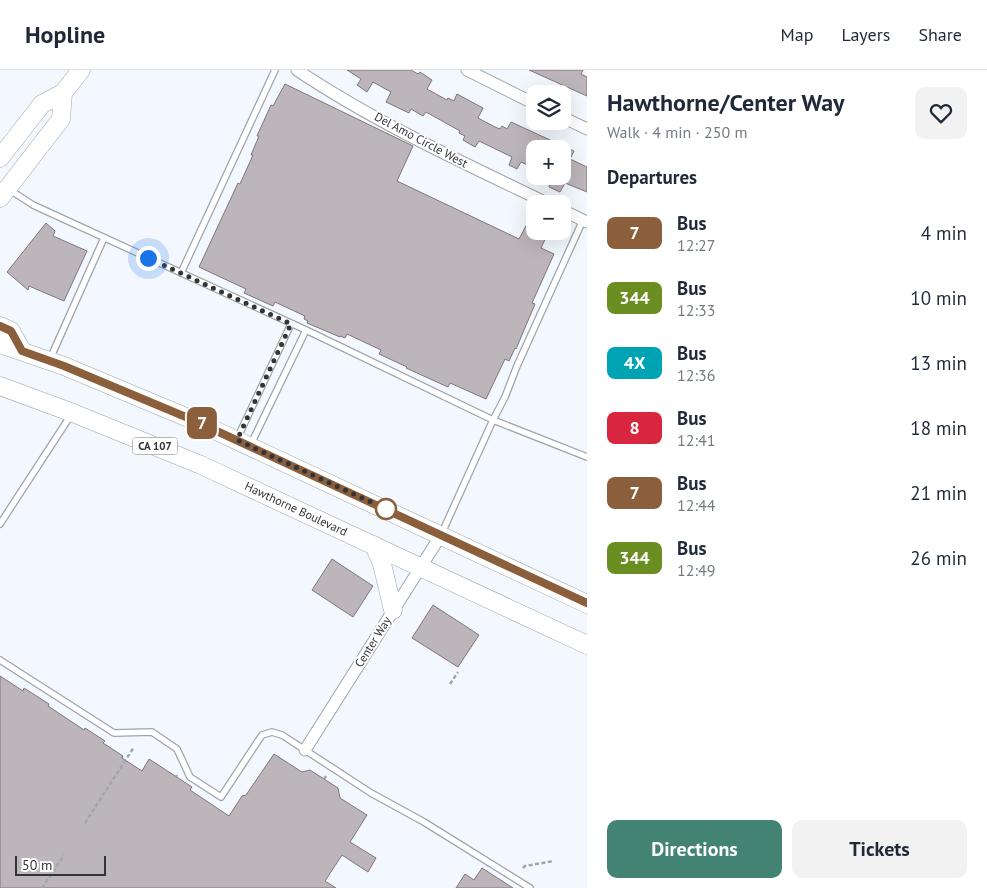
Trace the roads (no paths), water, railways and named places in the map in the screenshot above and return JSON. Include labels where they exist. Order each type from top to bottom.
[{"type":"main road","points":[[0,158],[42,104],[63,93],[81,70]]},
{"type":"main road","points":[[4,194],[61,119],[63,93]]},
{"type":"main road","points":[[0,326],[11,331],[22,351]]},
{"type":"main road","points":[[0,344],[49,361],[185,416],[587,604]]},
{"type":"main road","name":"Hawthorne Boulevard","points":[[0,386],[201,465],[587,645]]},
{"type":"main road","points":[[374,546],[382,564],[393,610]]},
{"type":"street","name":"Del Amo Circle West","points":[[297,70],[328,91],[440,151],[530,195]]},
{"type":"street","points":[[467,70],[526,100]]},
{"type":"street","points":[[571,121],[587,129]]},
{"type":"street","points":[[571,214],[585,221]]},
{"type":"street","name":"Center Way","points":[[305,750],[441,535]]},
{"type":"lane","points":[[181,273],[275,70]]},
{"type":"lane","points":[[4,194],[33,205],[306,330],[492,420],[587,457]]},
{"type":"lane","points":[[441,535],[492,420],[505,397],[517,366],[585,221]]},
{"type":"lane","points":[[49,361],[104,238]]},
{"type":"lane","points":[[243,443],[291,324]]},
{"type":"lane","points":[[243,443],[306,330]]},
{"type":"lane","points":[[0,524],[72,413]]},
{"type":"lane","points":[[0,660],[114,733],[152,732],[177,749],[190,778],[221,797],[262,735],[272,732],[282,735],[371,793],[424,822],[530,888]]}]
